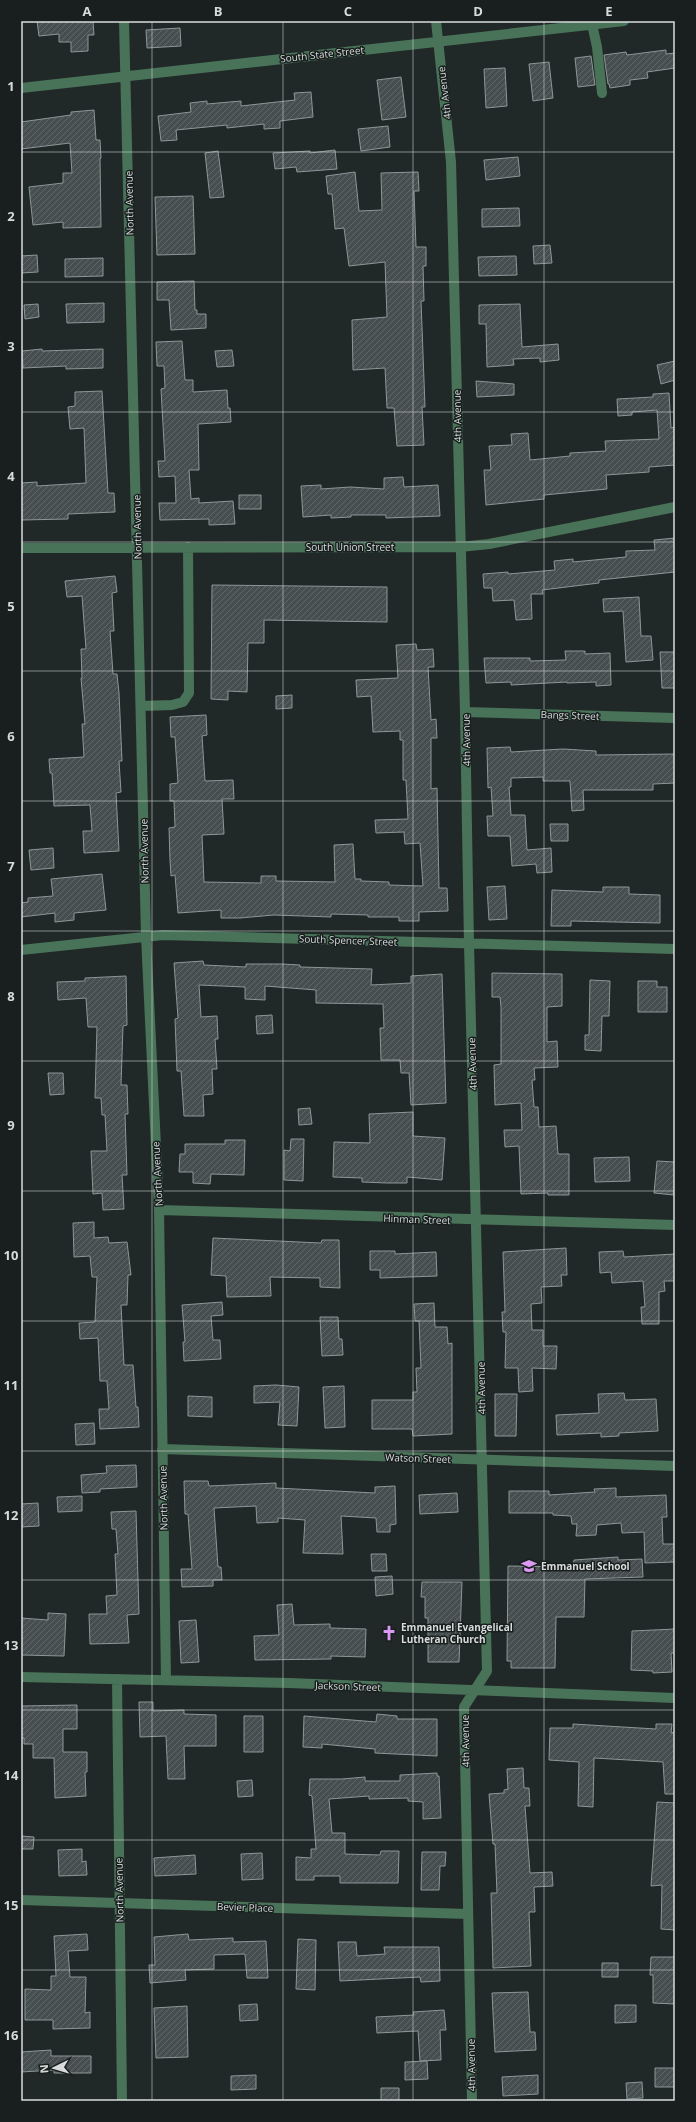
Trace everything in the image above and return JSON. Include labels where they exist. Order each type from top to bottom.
[{"type":"street","name":"North Avenue","points":[[124,21],[138,547],[146,936],[159,1210],[166,1680]]},
{"type":"street","name":"4th Avenue","points":[[436,21],[450,162],[465,712],[469,944],[487,1671],[464,1707],[472,2101]]},
{"type":"street","name":"South State Street","points":[[21,88],[624,21]]},
{"type":"street","points":[[592,24],[597,47],[602,93]]},
{"type":"street","name":"South Union Street","points":[[21,548],[460,547],[489,544],[675,507]]},
{"type":"street","points":[[141,706],[172,705],[183,702],[189,693],[188,547]]},
{"type":"street","name":"Bangs Street","points":[[465,712],[675,718]]},
{"type":"street","name":"South Spencer Street","points":[[21,950],[146,936],[675,949]]},
{"type":"street","name":"Hinman Street","points":[[159,1210],[675,1225]]},
{"type":"street","name":"Watson Street","points":[[162,1449],[675,1466]]},
{"type":"street","name":"Jackson Street","points":[[21,1676],[675,1698]]},
{"type":"street","name":"North Avenue","points":[[117,1679],[122,2101]]},
{"type":"street","name":"Bevier Place","points":[[21,1900],[468,1914]]},
{"type":"building","points":[[37,21],[93,21],[94,35],[88,35],[88,51],[71,52],[71,42],[59,42],[59,34],[39,36]]},
{"type":"building","points":[[180,28],[181,46],[147,48],[146,30]]},
{"type":"building","points":[[666,50],[666,54],[675,53],[675,68],[647,72],[648,78],[630,80],[630,85],[610,88],[608,84],[604,55],[626,52],[627,55]]},
{"type":"building","points":[[591,56],[595,85],[578,87],[575,58]]},
{"type":"building","points":[[549,62],[553,98],[533,101],[529,64]]},
{"type":"building","points":[[505,68],[507,106],[486,108],[484,69]]},
{"type":"building","points":[[401,77],[406,117],[382,120],[377,80]]},
{"type":"building","points":[[311,92],[313,117],[280,121],[280,128],[264,129],[264,124],[227,128],[227,125],[176,130],[177,140],[161,141],[158,116],[191,112],[190,103],[207,101],[207,104],[241,101],[241,106],[295,100],[294,93]]},
{"type":"building","points":[[94,110],[96,140],[100,140],[101,227],[63,228],[63,222],[33,225],[29,187],[63,183],[63,173],[72,173],[70,143],[21,149],[21,122],[71,115],[71,112]]},
{"type":"building","points":[[388,126],[390,147],[361,151],[358,129]]},
{"type":"building","points":[[335,150],[337,169],[297,172],[296,167],[275,169],[273,153],[310,151],[310,153]]},
{"type":"building","points":[[218,151],[224,197],[210,198],[205,153]]},
{"type":"building","points":[[518,157],[520,176],[486,180],[484,160]]},
{"type":"building","points":[[355,172],[359,211],[382,210],[381,173],[418,172],[419,191],[414,191],[416,247],[426,247],[426,266],[423,266],[424,301],[421,301],[425,407],[422,407],[424,445],[397,446],[394,408],[387,408],[385,368],[353,370],[352,320],[387,317],[385,262],[349,266],[344,228],[335,229],[332,194],[328,194],[326,176]]},
{"type":"building","points":[[193,196],[195,254],[157,255],[155,197]]},
{"type":"building","points":[[519,208],[520,226],[482,227],[482,209]]},
{"type":"building","points":[[550,245],[552,263],[534,264],[533,246]]},
{"type":"building","points":[[37,255],[38,272],[21,273],[21,256]]},
{"type":"building","points":[[516,256],[517,275],[479,276],[478,257]]},
{"type":"building","points":[[103,258],[103,276],[65,277],[65,259]]},
{"type":"building","points":[[194,281],[195,310],[197,310],[197,314],[206,314],[206,328],[171,330],[169,300],[157,300],[157,282]]},
{"type":"building","points":[[104,303],[104,322],[67,323],[66,304]]},
{"type":"building","points":[[38,304],[39,317],[25,319],[24,305]]},
{"type":"building","points":[[520,304],[522,347],[558,344],[559,360],[540,362],[540,358],[513,359],[514,365],[487,367],[486,324],[479,324],[479,305]]},
{"type":"building","points":[[182,341],[185,380],[193,380],[193,392],[227,390],[228,408],[230,408],[231,422],[198,424],[199,470],[189,470],[191,499],[199,498],[199,503],[233,501],[235,524],[209,525],[209,519],[160,520],[159,503],[176,503],[175,476],[159,477],[158,461],[165,461],[161,389],[165,388],[164,366],[157,366],[156,342]]},
{"type":"building","points":[[42,349],[42,351],[103,349],[103,368],[66,369],[66,366],[23,368],[22,351]]},
{"type":"building","points":[[232,350],[234,366],[217,367],[215,351]]},
{"type":"building","points":[[675,361],[675,380],[661,384],[657,365]]},
{"type":"building","points":[[476,381],[514,384],[514,395],[477,397]]},
{"type":"building","points":[[102,391],[108,493],[114,493],[115,512],[68,514],[68,519],[21,520],[21,483],[37,482],[37,486],[86,483],[84,428],[70,429],[68,407],[75,406],[75,392]]},
{"type":"building","points":[[669,393],[671,428],[675,427],[675,465],[649,467],[649,472],[606,475],[607,489],[544,495],[544,499],[486,505],[484,470],[491,470],[489,446],[512,445],[511,434],[528,433],[530,460],[570,456],[570,453],[606,451],[605,441],[659,439],[657,410],[632,412],[632,415],[618,416],[617,399],[653,397],[653,394]]},
{"type":"building","points":[[403,477],[404,487],[438,485],[440,516],[386,518],[386,515],[351,515],[351,517],[331,518],[331,515],[303,517],[301,486],[321,485],[321,489],[350,487],[384,489],[384,478]]},
{"type":"building","points":[[239,495],[261,495],[261,509],[239,509]]},
{"type":"building","points":[[675,538],[675,572],[599,580],[599,583],[542,590],[543,594],[531,594],[532,619],[516,620],[514,600],[493,601],[492,588],[484,588],[483,574],[508,572],[508,574],[555,570],[554,561],[573,559],[573,562],[626,557],[626,551],[655,550],[654,540]]},
{"type":"building","points":[[115,576],[117,592],[112,593],[114,631],[110,631],[113,674],[117,674],[119,693],[122,761],[119,761],[121,792],[116,793],[119,851],[84,853],[83,831],[92,831],[90,805],[54,806],[52,773],[50,773],[49,759],[84,757],[82,724],[85,724],[81,678],[81,649],[86,649],[82,596],[67,597],[65,581]]},
{"type":"building","points":[[212,585],[387,587],[387,622],[264,620],[264,643],[248,643],[247,692],[228,691],[228,700],[211,699]]},
{"type":"building","points":[[639,597],[641,636],[651,636],[653,660],[626,662],[623,611],[604,612],[603,599]]},
{"type":"building","points":[[416,644],[417,650],[433,649],[434,667],[428,667],[431,720],[436,719],[437,738],[431,738],[431,789],[437,788],[439,888],[447,888],[448,911],[419,912],[419,921],[399,921],[399,917],[368,917],[368,915],[331,914],[331,917],[274,915],[221,918],[221,910],[178,913],[175,875],[171,876],[170,860],[169,828],[175,827],[174,801],[170,801],[170,784],[178,783],[175,737],[171,737],[170,717],[206,715],[207,735],[202,736],[205,781],[233,780],[234,799],[222,799],[224,834],[202,835],[204,882],[261,883],[261,876],[276,876],[276,881],[335,882],[334,845],[353,844],[355,879],[361,879],[361,881],[389,882],[389,885],[423,886],[420,843],[405,844],[404,832],[376,833],[375,820],[408,819],[406,780],[403,780],[403,740],[400,740],[400,731],[373,732],[371,696],[357,697],[356,680],[398,678],[396,645]]},
{"type":"building","points":[[565,651],[585,651],[585,654],[610,653],[611,685],[596,686],[596,682],[511,685],[511,682],[486,683],[484,658],[530,658],[530,661],[566,660]]},
{"type":"building","points":[[660,652],[675,652],[675,688],[662,688]]},
{"type":"building","points":[[292,695],[292,708],[276,709],[276,696]]},
{"type":"building","points":[[510,747],[511,752],[563,749],[596,751],[596,755],[675,754],[675,783],[653,784],[653,790],[583,790],[584,810],[572,811],[570,781],[543,781],[543,777],[511,778],[511,787],[509,787],[511,815],[525,815],[527,850],[551,848],[552,872],[537,873],[536,864],[512,866],[510,836],[488,836],[487,816],[493,816],[491,787],[488,788],[487,748]]},
{"type":"building","points":[[550,824],[568,824],[568,841],[551,841]]},
{"type":"building","points":[[53,848],[54,868],[31,870],[29,850]]},
{"type":"building","points":[[102,874],[106,910],[74,913],[74,920],[55,922],[55,913],[21,917],[21,903],[28,902],[28,898],[53,896],[51,879]]},
{"type":"building","points":[[505,886],[507,919],[489,920],[487,887]]},
{"type":"building","points":[[603,887],[629,887],[629,894],[660,895],[660,923],[571,921],[571,926],[551,926],[552,890],[603,892]]},
{"type":"building","points":[[203,961],[204,965],[246,967],[246,964],[282,964],[300,965],[300,967],[372,969],[371,985],[411,983],[411,976],[442,974],[446,1103],[411,1105],[409,1073],[401,1073],[400,1060],[381,1060],[380,1028],[384,1028],[383,1004],[316,1003],[316,990],[265,986],[265,1000],[245,999],[245,987],[199,985],[201,1017],[217,1016],[218,1039],[215,1039],[217,1069],[212,1069],[213,1094],[203,1095],[204,1116],[184,1116],[181,1071],[177,1071],[175,1019],[178,1018],[174,963]]},
{"type":"building","points":[[492,973],[562,974],[562,1006],[547,1007],[547,1042],[557,1041],[558,1067],[534,1068],[535,1080],[532,1080],[534,1107],[538,1107],[539,1127],[556,1126],[558,1154],[569,1154],[569,1195],[548,1195],[548,1193],[521,1194],[519,1146],[505,1147],[504,1130],[522,1130],[521,1103],[495,1105],[494,1065],[501,1064],[501,1007],[500,997],[492,997]]},
{"type":"building","points":[[126,976],[127,1025],[123,1026],[121,1085],[127,1085],[128,1114],[125,1114],[127,1175],[122,1175],[124,1209],[103,1210],[102,1193],[93,1194],[91,1151],[107,1151],[105,1115],[102,1115],[101,1098],[95,1098],[97,1027],[88,1027],[86,998],[58,1000],[57,982],[85,981],[85,978]]},
{"type":"building","points":[[590,980],[610,981],[609,1016],[602,1016],[601,1051],[585,1050],[585,1035],[589,1035]]},
{"type":"building","points":[[638,981],[657,981],[657,987],[667,987],[667,1012],[638,1012]]},
{"type":"building","points":[[272,1015],[273,1033],[257,1034],[256,1016]]},
{"type":"building","points":[[48,1073],[63,1073],[64,1094],[50,1095]]},
{"type":"building","points":[[310,1108],[312,1124],[299,1125],[298,1109]]},
{"type":"building","points":[[413,1112],[413,1136],[445,1138],[442,1180],[407,1177],[407,1183],[387,1183],[362,1182],[362,1178],[333,1177],[334,1142],[370,1143],[369,1114]]},
{"type":"building","points":[[291,1139],[304,1139],[303,1181],[284,1180],[284,1150],[290,1151]]},
{"type":"building","points":[[225,1140],[245,1140],[244,1175],[211,1174],[210,1184],[193,1183],[193,1172],[179,1172],[180,1154],[185,1154],[185,1144],[225,1144]]},
{"type":"building","points":[[629,1157],[630,1181],[595,1182],[594,1158]]},
{"type":"building","points":[[657,1161],[675,1162],[674,1195],[654,1193]]},
{"type":"building","points":[[94,1222],[94,1238],[108,1237],[109,1243],[127,1242],[131,1275],[128,1275],[127,1305],[121,1305],[124,1365],[133,1365],[139,1427],[100,1429],[99,1409],[109,1409],[107,1381],[100,1381],[98,1338],[80,1339],[79,1323],[95,1322],[97,1277],[92,1277],[90,1256],[74,1257],[73,1223]]},
{"type":"building","points":[[213,1238],[321,1243],[322,1240],[339,1240],[340,1288],[320,1287],[320,1278],[270,1277],[271,1296],[227,1297],[226,1276],[211,1275]]},
{"type":"building","points":[[566,1248],[567,1275],[561,1275],[562,1286],[541,1287],[542,1303],[531,1304],[532,1330],[543,1330],[543,1346],[557,1346],[556,1369],[532,1368],[533,1391],[519,1392],[518,1368],[505,1368],[506,1332],[503,1332],[502,1312],[505,1312],[503,1252]]},
{"type":"building","points":[[370,1251],[395,1251],[395,1254],[436,1252],[437,1276],[380,1278],[380,1270],[370,1270]]},
{"type":"building","points":[[623,1251],[624,1257],[675,1254],[675,1281],[664,1281],[665,1291],[659,1292],[659,1324],[642,1324],[641,1307],[645,1307],[643,1281],[612,1283],[611,1272],[600,1273],[599,1252]]},
{"type":"building","points":[[222,1302],[223,1315],[211,1316],[213,1340],[220,1340],[221,1359],[184,1361],[183,1342],[185,1342],[182,1305]]},
{"type":"building","points":[[434,1303],[435,1327],[447,1327],[448,1344],[452,1343],[452,1434],[413,1436],[412,1429],[372,1429],[372,1400],[413,1400],[413,1392],[417,1392],[416,1368],[421,1368],[419,1321],[415,1321],[414,1304]]},
{"type":"building","points":[[320,1317],[338,1317],[339,1339],[342,1339],[343,1355],[322,1356]]},
{"type":"building","points":[[276,1385],[299,1387],[297,1426],[278,1425],[280,1402],[254,1403],[254,1386]]},
{"type":"building","points":[[344,1386],[345,1427],[325,1428],[323,1387]]},
{"type":"building","points":[[624,1393],[625,1400],[656,1399],[658,1431],[619,1433],[619,1436],[601,1437],[601,1433],[557,1435],[556,1415],[599,1413],[598,1394]]},
{"type":"building","points":[[495,1394],[517,1394],[516,1436],[495,1436]]},
{"type":"building","points":[[188,1396],[212,1397],[212,1417],[188,1416]]},
{"type":"building","points":[[94,1423],[95,1444],[76,1445],[75,1424]]},
{"type":"building","points":[[136,1465],[137,1487],[100,1489],[100,1492],[82,1493],[81,1475],[107,1473],[106,1466]]},
{"type":"building","points":[[184,1481],[208,1481],[209,1486],[276,1483],[276,1488],[375,1493],[375,1487],[395,1486],[396,1524],[390,1525],[390,1532],[377,1532],[376,1518],[341,1516],[343,1554],[303,1553],[305,1520],[278,1518],[278,1522],[257,1523],[256,1506],[214,1508],[218,1567],[221,1567],[222,1580],[213,1580],[213,1586],[182,1587],[181,1569],[192,1569],[188,1514],[185,1514]]},
{"type":"building","points":[[616,1488],[616,1497],[666,1495],[667,1517],[662,1517],[663,1544],[675,1544],[675,1562],[645,1563],[644,1532],[622,1533],[621,1523],[597,1525],[596,1535],[576,1536],[577,1524],[572,1524],[571,1516],[553,1515],[553,1513],[509,1513],[509,1491],[549,1491],[549,1495],[595,1492],[594,1489]]},
{"type":"building","points":[[457,1493],[458,1512],[420,1514],[419,1495]]},
{"type":"building","points":[[82,1496],[82,1511],[58,1512],[57,1497]]},
{"type":"building","points":[[38,1503],[39,1526],[21,1527],[21,1504]]},
{"type":"building","points":[[136,1511],[139,1614],[127,1615],[129,1643],[90,1644],[89,1614],[107,1614],[106,1596],[117,1595],[115,1554],[118,1554],[116,1529],[112,1529],[111,1512]]},
{"type":"building","points":[[371,1554],[386,1554],[387,1571],[372,1571]]},
{"type":"building","points":[[618,1557],[618,1560],[642,1559],[643,1577],[585,1579],[584,1617],[556,1617],[555,1668],[511,1668],[511,1661],[507,1661],[508,1566],[573,1567],[574,1560]]},
{"type":"building","points":[[392,1576],[393,1594],[376,1596],[375,1577]]},
{"type":"building","points":[[422,1582],[462,1582],[459,1662],[428,1662],[428,1618],[425,1618],[425,1597],[421,1597]]},
{"type":"building","points":[[292,1604],[294,1625],[330,1624],[330,1628],[366,1629],[365,1657],[331,1656],[331,1659],[255,1660],[254,1636],[279,1635],[277,1605]]},
{"type":"building","points":[[48,1613],[66,1614],[64,1656],[21,1655],[21,1618],[48,1620]]},
{"type":"building","points":[[196,1620],[199,1662],[181,1663],[179,1621]]},
{"type":"building","points":[[675,1629],[675,1653],[671,1653],[672,1672],[653,1673],[653,1671],[631,1670],[632,1631]]},
{"type":"building","points":[[139,1702],[153,1702],[153,1711],[184,1710],[184,1714],[216,1715],[216,1746],[184,1746],[185,1779],[168,1779],[166,1736],[140,1737]]},
{"type":"building","points":[[77,1705],[77,1729],[63,1729],[63,1752],[87,1752],[87,1772],[85,1772],[86,1796],[55,1798],[54,1758],[33,1758],[33,1744],[24,1744],[24,1738],[21,1738],[21,1706]]},
{"type":"building","points":[[377,1714],[397,1716],[397,1719],[437,1719],[437,1756],[375,1753],[375,1749],[322,1744],[322,1748],[303,1747],[304,1716],[376,1722]]},
{"type":"building","points":[[244,1716],[263,1716],[263,1752],[244,1752]]},
{"type":"building","points":[[573,1724],[656,1729],[656,1724],[672,1724],[671,1733],[675,1732],[675,1794],[665,1794],[663,1762],[594,1758],[593,1807],[578,1806],[579,1762],[549,1760],[550,1728],[573,1728]]},
{"type":"building","points":[[523,1768],[524,1788],[529,1788],[530,1806],[525,1806],[530,1873],[552,1872],[553,1886],[534,1887],[535,1912],[529,1912],[531,1966],[493,1968],[491,1893],[497,1893],[495,1844],[493,1844],[489,1794],[504,1793],[504,1790],[508,1789],[507,1769]]},
{"type":"building","points":[[437,1773],[437,1776],[439,1776],[441,1818],[423,1819],[423,1802],[408,1801],[408,1798],[369,1799],[369,1796],[329,1799],[332,1833],[345,1833],[345,1854],[380,1855],[381,1851],[399,1851],[398,1883],[340,1883],[340,1876],[314,1876],[314,1880],[296,1880],[296,1857],[311,1858],[311,1849],[316,1849],[312,1796],[309,1795],[310,1779],[365,1777],[365,1781],[400,1781],[400,1775]]},
{"type":"building","points":[[252,1780],[253,1796],[238,1797],[237,1781]]},
{"type":"building","points":[[657,1802],[675,1803],[675,1930],[661,1929],[662,1885],[651,1886]]},
{"type":"building","points":[[21,1836],[34,1837],[33,1849],[21,1849]]},
{"type":"building","points":[[82,1849],[82,1862],[86,1861],[87,1875],[59,1876],[58,1850]]},
{"type":"building","points":[[422,1852],[446,1852],[445,1866],[440,1866],[439,1890],[421,1890]]},
{"type":"building","points":[[262,1853],[263,1879],[242,1880],[241,1854]]},
{"type":"building","points":[[195,1855],[196,1874],[155,1876],[154,1858]]},
{"type":"building","points":[[87,1934],[88,1950],[68,1951],[70,1977],[86,1977],[85,2013],[90,2012],[90,2028],[53,2029],[53,2020],[25,2020],[25,1989],[51,1990],[51,1976],[56,1976],[54,1936]]},
{"type":"building","points":[[188,1934],[189,1940],[233,1938],[233,1942],[266,1941],[268,1978],[247,1978],[245,1954],[214,1955],[214,1969],[185,1970],[186,1980],[150,1983],[149,1965],[155,1965],[154,1937]]},
{"type":"building","points":[[298,1939],[316,1940],[315,1990],[296,1989]]},
{"type":"building","points":[[338,1942],[356,1942],[357,1956],[385,1954],[384,1947],[439,1947],[440,1981],[421,1982],[420,1977],[340,1981]]},
{"type":"building","points":[[651,1957],[675,1957],[675,2004],[653,2003],[653,1975],[650,1975]]},
{"type":"building","points":[[602,1963],[618,1963],[618,1977],[602,1977]]},
{"type":"building","points":[[528,1992],[530,2032],[535,2032],[536,2050],[495,2052],[492,1993]]},
{"type":"building","points":[[257,2004],[258,2020],[240,2021],[239,2005]]},
{"type":"building","points":[[615,2005],[636,2005],[636,2022],[615,2023]]},
{"type":"building","points":[[187,2006],[188,2057],[156,2058],[154,2008]]},
{"type":"building","points":[[444,2010],[446,2030],[440,2030],[441,2060],[420,2061],[418,2031],[377,2033],[376,2017],[414,2015],[413,2012]]},
{"type":"building","points":[[51,2050],[51,2056],[91,2056],[91,2073],[54,2073],[54,2070],[21,2072],[21,2052]]},
{"type":"building","points":[[427,2061],[428,2079],[405,2080],[405,2062]]},
{"type":"building","points":[[655,2068],[675,2068],[675,2087],[655,2087]]},
{"type":"building","points":[[256,2075],[256,2089],[231,2090],[231,2076]]},
{"type":"building","points":[[538,2075],[538,2094],[503,2096],[502,2077]]},
{"type":"building","points":[[642,2082],[643,2098],[627,2099],[626,2083]]},
{"type":"building","points":[[381,2088],[399,2088],[399,2101],[381,2101]]},
{"type":"place","name":"Emmanuel School","points":[[529,1566]]},
{"type":"place","name":"Emmanuel Evangelical Lutheran Church","points":[[389,1633]]}]
